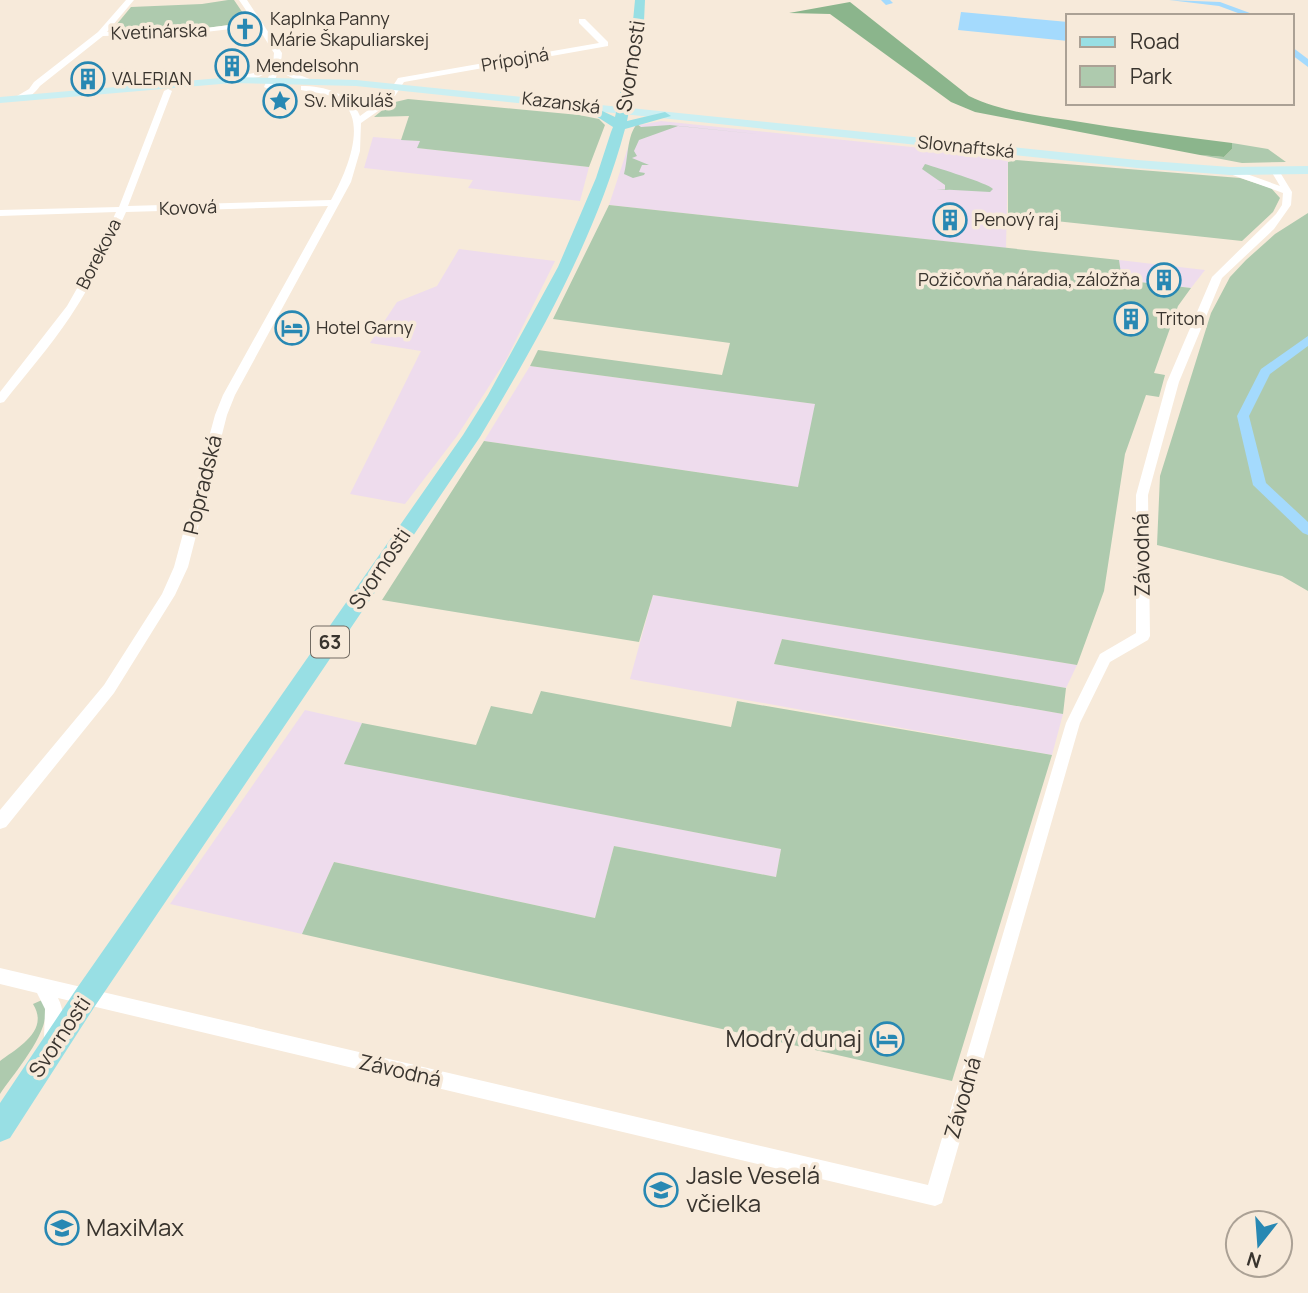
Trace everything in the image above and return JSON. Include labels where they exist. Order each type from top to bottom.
[{"type":"main road","name":"Svornosti","points":[[0,1128],[86,998],[471,437],[514,366],[575,250],[599,192],[624,112],[636,51],[639,0]]},
{"type":"main road","name":"Kazanská","points":[[0,100],[232,80],[396,89],[624,112]]},
{"type":"main road","name":"Kazanská","points":[[0,108],[167,95],[270,83]]},
{"type":"main road","points":[[592,108],[627,95],[642,106],[665,116]]},
{"type":"main road","points":[[592,108],[621,126],[665,116]]},
{"type":"main road","name":"Slovnaftská","points":[[624,112],[1230,171],[1308,170]]},
{"type":"street","name":"Kvetinárska","points":[[20,98],[101,34],[130,0]]},
{"type":"street","points":[[243,0],[278,53],[277,65],[270,83]]},
{"type":"street","name":"Prípojná","points":[[396,89],[401,80],[605,44],[582,21]]},
{"type":"street","name":"Kvetinárska","points":[[101,34],[197,31],[258,24]]},
{"type":"street","points":[[232,80],[256,75],[277,65]]},
{"type":"street","points":[[277,65],[306,84],[345,100],[354,109],[358,121],[396,89]]},
{"type":"street","points":[[32,91],[52,95]]},
{"type":"street","name":"Borekova","points":[[0,400],[72,306],[121,210],[167,95]]},
{"type":"street","name":"Popradská","points":[[0,822],[109,689],[168,595],[181,567],[225,405],[335,203],[352,163],[358,121]]},
{"type":"street","points":[[1230,171],[1287,191]]},
{"type":"street","points":[[1275,171],[1287,191]]},
{"type":"street","name":"Závodná","points":[[0,976],[935,1196],[1073,723],[1105,657],[1143,636],[1142,495],[1173,382],[1217,277],[1223,268],[1271,226],[1286,206],[1287,191]]},
{"type":"street","name":"Kovová","points":[[0,214],[335,203]]},
{"type":"street","points":[[43,987],[54,1008],[55,1027],[51,1051]]},
{"type":"shaded area","points":[[661,121],[1008,157],[1006,248],[609,205],[635,126]]},
{"type":"shaded area","points":[[373,137],[421,141],[418,148],[589,167],[580,201],[468,188],[473,180],[364,168]]},
{"type":"shaded area","points":[[459,249],[555,261],[506,360],[457,436],[405,504],[350,494],[421,351],[370,343],[397,302],[437,286]]},
{"type":"shaded area","points":[[1119,260],[1205,270],[1191,288],[1121,280]]},
{"type":"shaded area","points":[[530,366],[816,404],[798,487],[484,441]]},
{"type":"shaded area","points":[[653,595],[1077,665],[1066,688],[782,639],[774,664],[1063,714],[1052,755],[630,679]]},
{"type":"shaded area","points":[[305,710],[362,723],[345,764],[781,849],[776,877],[614,846],[595,918],[334,862],[302,934],[170,904]]},
{"type":"green space","points":[[234,0],[249,22],[201,29],[112,30],[131,7],[202,4]]},
{"type":"green space","points":[[850,2],[969,96],[981,101],[1030,114],[1232,143],[1232,149],[1224,157],[1200,155],[975,112],[951,102],[830,14],[789,13]]},
{"type":"green space","points":[[408,99],[579,115],[599,119],[605,125],[589,167],[417,148],[420,141],[401,140],[409,116],[374,117],[391,103]]},
{"type":"green space","points":[[637,124],[641,127],[670,125],[767,135],[678,126],[639,140],[634,151],[637,156],[632,158],[649,165],[642,165],[639,172],[645,173],[644,175],[633,178],[624,174],[630,141]]},
{"type":"green space","points":[[1232,143],[1268,149],[1286,162],[1242,163],[1200,155],[1224,157],[1232,149]]},
{"type":"green space","points":[[1015,160],[1240,178],[1271,188],[1280,198],[1273,212],[1242,241],[1008,216],[1008,162]]},
{"type":"green space","points":[[925,164],[993,189],[990,192],[945,190],[945,185],[922,169]]},
{"type":"green space","points":[[609,205],[1119,260],[1122,280],[1191,288],[1178,306],[1154,373],[1165,375],[1159,397],[1146,395],[1125,454],[1104,591],[1077,665],[653,595],[639,642],[382,600],[484,441],[798,487],[815,404],[530,366],[538,350],[722,375],[730,343],[553,319]]},
{"type":"green space","points":[[1308,213],[1308,591],[1282,576],[1157,545],[1160,476],[1211,313],[1230,277],[1246,260],[1275,234]]},
{"type":"green space","points":[[782,639],[1066,688],[1063,714],[774,664]]},
{"type":"green space","points":[[541,691],[731,727],[737,701],[1052,755],[952,1081],[302,934],[334,862],[595,918],[614,846],[776,877],[781,849],[344,764],[362,723],[476,745],[491,706],[532,714]]},
{"type":"green space","points":[[42,1000],[46,1010],[40,1035],[0,1094],[0,1061],[35,1030],[37,1014],[33,1004]]},
{"type":"water","points":[[961,12],[1066,22],[1066,41],[958,30]]},
{"type":"waterway","points":[[885,0],[889,3]]},
{"type":"waterway","points":[[1173,0],[1220,4],[1248,14]]},
{"type":"waterway","points":[[1294,52],[1308,64]]},
{"type":"waterway","points":[[1308,340],[1265,372],[1243,416],[1260,485],[1308,530]]},
{"type":"place","name":"Kaplnka Panny Márie Škapuliarskej","points":[[245,29]]},
{"type":"place","name":"Mendelsohn","points":[[232,66]]},
{"type":"place","name":"VALERIAN","points":[[88,79]]},
{"type":"place","name":"Sv. Mikuláš","points":[[280,101]]},
{"type":"place","name":"Penový raj","points":[[950,220]]},
{"type":"place","name":"Požičovňa náradia, záložňa","points":[[1164,280]]},
{"type":"place","name":"Triton","points":[[1131,319]]},
{"type":"place","name":"Hotel Garny","points":[[292,328]]},
{"type":"place","name":"Modrý dunaj","points":[[887,1039]]},
{"type":"place","name":"Jasle Veselá včielka","points":[[661,1190]]},
{"type":"place","name":"MaxiMax","points":[[62,1228]]}]
